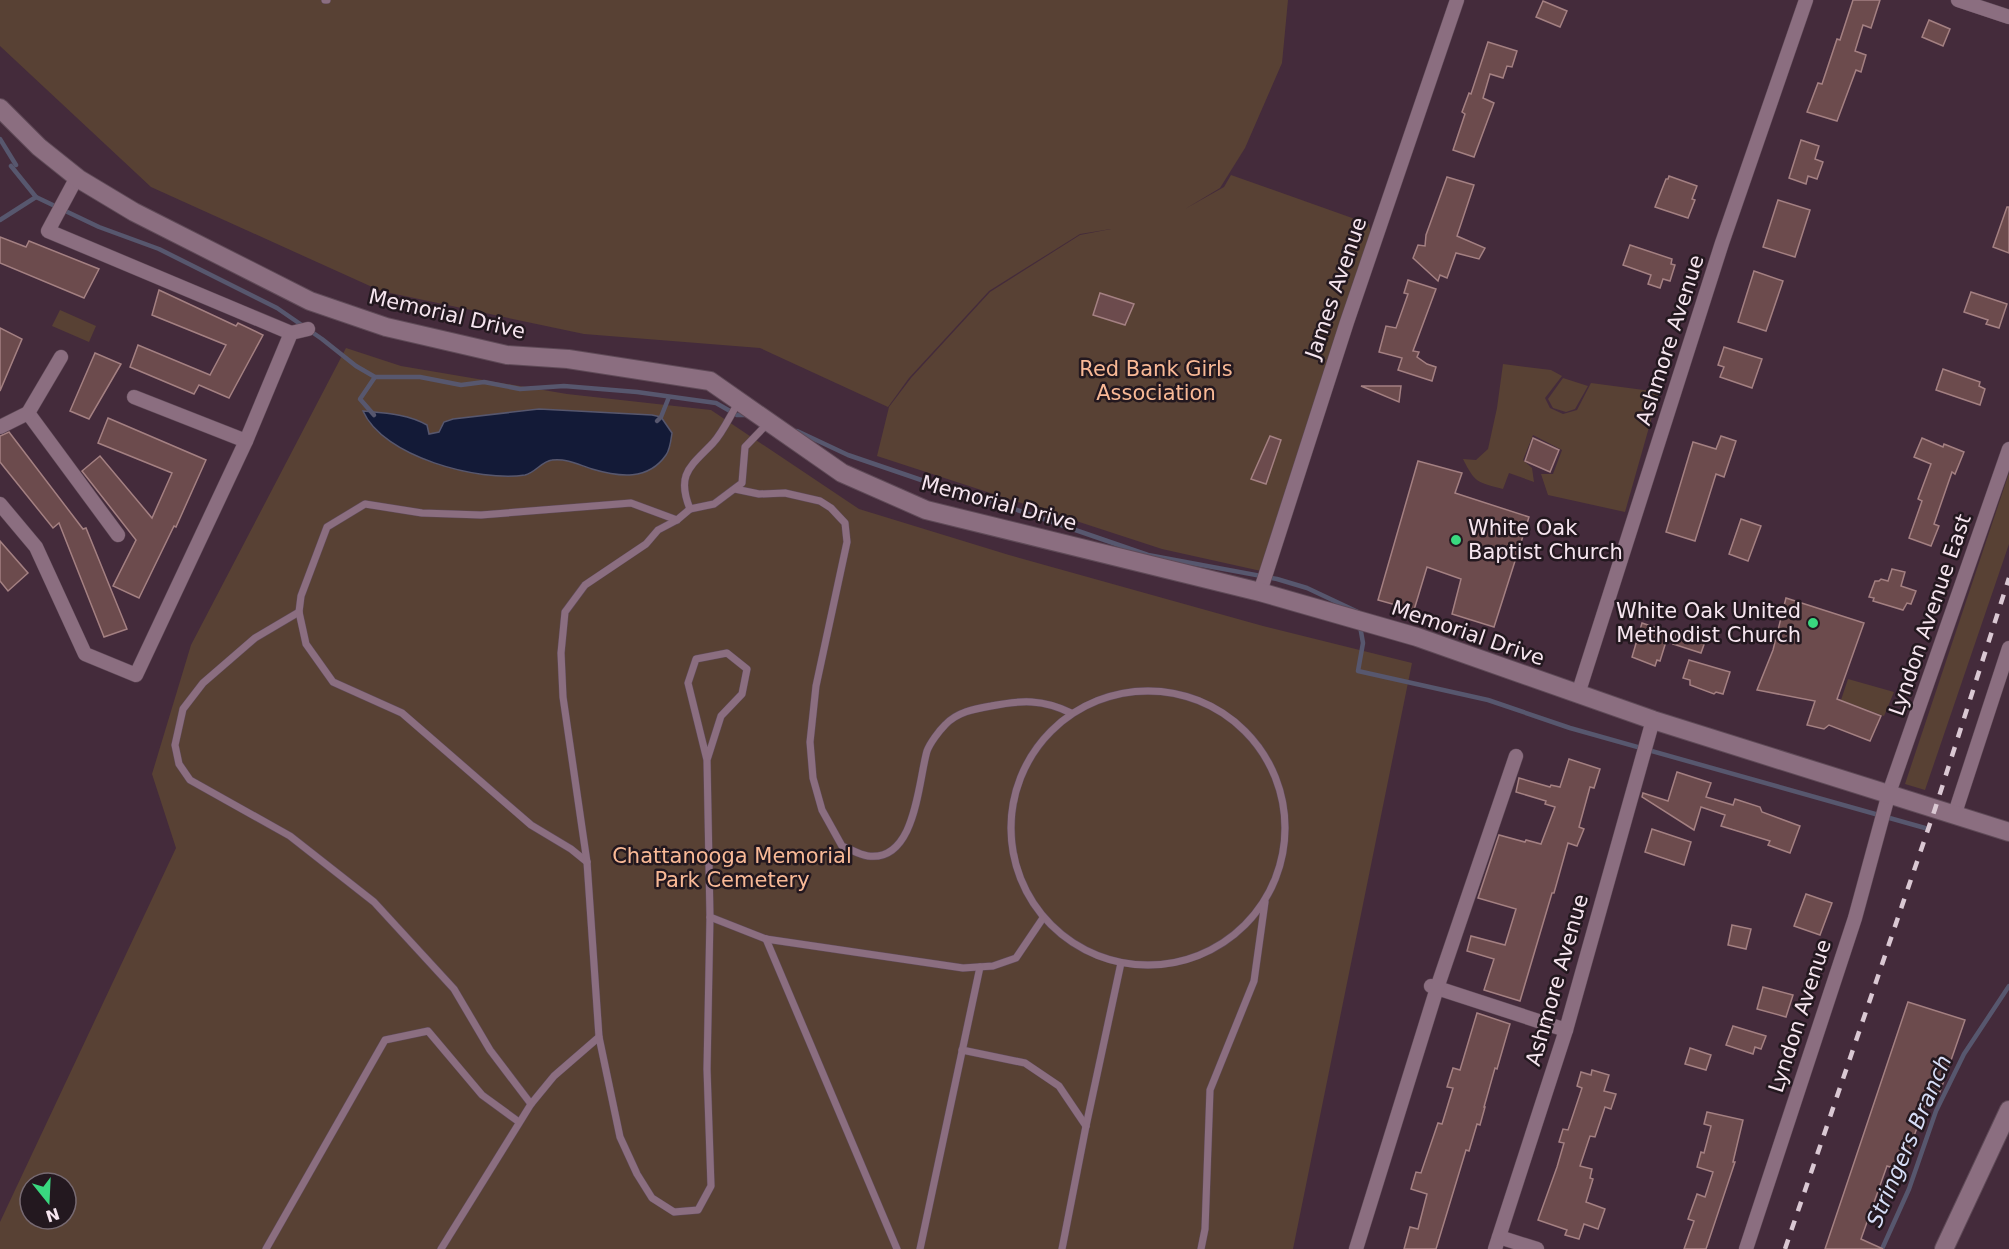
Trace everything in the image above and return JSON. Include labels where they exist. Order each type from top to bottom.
[{"type":"street","name":"James Avenue","points":[[1260,592],[1347,322],[1457,0]]},
{"type":"street","name":"Ashmore Avenue","points":[[1578,694],[1722,243],[1806,0]]},
{"type":"street","points":[[1958,0],[2009,17]]},
{"type":"street","name":"Memorial Drive","points":[[0,108],[39,147],[77,177],[134,212],[310,301],[386,327],[507,355],[568,359],[710,381],[842,473],[926,510],[1260,592],[1417,638],[1653,720],[2009,832]]},
{"type":"street","points":[[77,177],[48,231],[291,333],[308,329]]},
{"type":"street","points":[[0,504],[36,547],[85,654],[136,675],[246,441],[291,333]]},
{"type":"street","points":[[0,427],[28,413],[60,357]]},
{"type":"street","points":[[134,397],[246,441]]},
{"type":"street","points":[[28,413],[118,535]]},
{"type":"street","name":"Lyndon Avenue East","points":[[1889,794],[2009,449]]},
{"type":"street","points":[[1954,816],[2009,648]]},
{"type":"street","name":"Ashmore Avenue","points":[[1497,1243],[1566,1030],[1653,720]]},
{"type":"street","points":[[1356,1249],[1434,987],[1516,756]]},
{"type":"street","name":"Lyndon Avenue","points":[[1746,1249],[1855,918],[1889,794]]},
{"type":"street","points":[[1434,987],[1566,1030]]},
{"type":"street","points":[[1944,1249],[2009,1110]]},
{"type":"street","points":[[1497,1243],[1538,1249]]},
{"type":"lane","points":[[690,509],[684,495],[684,479],[697,457],[714,442],[739,402]]},
{"type":"lane","points":[[707,760],[721,716],[742,694],[747,669],[727,653],[696,659],[688,683],[707,760],[710,917],[707,1069],[711,1186],[699,1210],[674,1212],[652,1198],[620,1137],[599,1037],[587,862],[563,697],[561,653],[564,612],[585,585],[646,544],[658,530],[690,509],[714,504],[742,483],[745,447],[769,422]]},
{"type":"lane","points":[[735,489],[759,494],[785,493],[820,501],[831,508],[845,523],[847,542],[816,686],[810,742],[813,778],[822,810],[842,846],[868,856],[887,854],[902,842],[914,814],[928,748],[945,724],[963,712],[998,705],[1033,702],[1052,704],[1071,713]]},
{"type":"lane","points":[[587,862],[572,849],[531,825],[402,713],[333,682],[306,644],[299,612],[301,596],[327,527],[365,504],[422,513],[481,515],[631,503],[676,520]]},
{"type":"lane","points":[[299,612],[255,638],[203,683],[183,709],[175,746],[179,764],[190,780],[290,836],[374,902],[454,989],[490,1050],[531,1104]]},
{"type":"lane","points":[[1201,1249],[1205,1229],[1210,1090],[1254,981],[1265,902],[1285,853],[1284,800],[1263,751],[1225,713],[1176,693],[1123,693],[1071,713],[1039,744],[1017,786],[1010,832],[1019,878],[1043,918],[1081,949],[1121,963],[1167,965],[1206,954],[1239,932],[1265,902]]},
{"type":"lane","points":[[710,917],[766,939],[963,968],[993,966],[1016,958],[1043,918]]},
{"type":"lane","points":[[766,939],[897,1249]]},
{"type":"lane","points":[[1062,1249],[1121,963]]},
{"type":"lane","points":[[920,1249],[980,967]]},
{"type":"lane","points":[[266,1249],[386,1040],[428,1031],[482,1095],[519,1122]]},
{"type":"lane","points":[[441,1249],[531,1104],[555,1076],[599,1037]]},
{"type":"lane","points":[[962,1050],[1025,1064],[1059,1086],[1086,1126]]},
{"type":"green space","name":"Red Bank Girls Association","points":[[0,0],[1288,0],[1282,63],[1245,148],[1220,188],[1185,209],[1224,187],[1231,175],[1369,224],[1371,234],[1261,571],[1162,549],[877,456],[889,407],[911,378],[990,292],[1080,235],[1111,229],[1080,234],[989,291],[909,378],[888,407],[760,348],[584,334],[381,291],[151,187],[0,46]]},
{"type":"green space","points":[[60,310],[96,326],[89,342],[52,326]]},
{"type":"green space","name":"Chattanooga Memorial Park Cemetery","points":[[346,348],[401,366],[567,394],[711,410],[859,509],[1009,555],[1263,626],[1412,663],[1293,1249],[0,1249],[0,1222],[18,1184],[18,1231],[78,1231],[78,1171],[24,1171],[176,848],[152,774],[191,645]]},
{"type":"green space","points":[[1503,364],[1551,370],[1562,376],[1545,398],[1550,408],[1563,414],[1577,410],[1591,383],[1659,392],[1625,512],[1548,495],[1541,474],[1553,474],[1562,450],[1533,435],[1523,460],[1532,468],[1534,482],[1509,473],[1503,489],[1482,483],[1474,477],[1463,459],[1476,460],[1488,449]]},
{"type":"green space","points":[[1563,378],[1588,386],[1575,409],[1566,412],[1553,408],[1548,399]]},
{"type":"green space","points":[[2009,473],[2009,544],[1925,790],[1905,784]]},
{"type":"green space","points":[[1848,679],[1894,692],[1884,716],[1841,700]]},
{"type":"water","points":[[539,409],[661,417],[672,433],[669,448],[666,455],[651,469],[632,475],[612,474],[557,460],[548,461],[525,475],[483,474],[434,463],[411,453],[390,441],[374,427],[363,411],[412,418],[427,425],[429,434],[439,432],[444,422],[453,419]]},
{"type":"building","points":[[1853,0],[1880,0],[1871,28],[1863,25],[1855,51],[1866,55],[1861,72],[1856,70],[1837,121],[1807,112],[1818,83],[1822,84]]},
{"type":"building","points":[[1543,1],[1567,11],[1560,27],[1536,17]]},
{"type":"building","points":[[1929,20],[1950,29],[1943,46],[1922,37]]},
{"type":"building","points":[[1488,42],[1517,51],[1512,67],[1507,66],[1503,78],[1490,74],[1483,98],[1494,103],[1474,157],[1453,150],[1465,114],[1462,112],[1469,93],[1471,94]]},
{"type":"building","points":[[1801,140],[1819,146],[1815,159],[1823,162],[1817,179],[1808,176],[1806,184],[1789,178]]},
{"type":"building","points":[[1669,176],[1697,186],[1692,199],[1695,200],[1688,218],[1655,207]]},
{"type":"building","points":[[1447,177],[1474,185],[1457,236],[1485,248],[1479,259],[1456,253],[1447,278],[1440,275],[1438,281],[1413,258],[1418,245],[1425,246],[1426,235]]},
{"type":"building","points":[[1778,200],[1810,210],[1795,257],[1763,247]]},
{"type":"building","points":[[2007,207],[2009,207],[2009,253],[1993,247]]},
{"type":"building","points":[[0,237],[26,247],[29,241],[99,269],[84,298],[0,263]]},
{"type":"building","points":[[1630,245],[1672,259],[1671,264],[1675,265],[1670,281],[1663,279],[1660,288],[1648,284],[1651,275],[1623,265]]},
{"type":"building","points":[[1754,271],[1783,281],[1766,331],[1738,322]]},
{"type":"building","points":[[1408,280],[1436,289],[1413,351],[1419,352],[1417,357],[1427,364],[1436,367],[1432,381],[1398,370],[1402,358],[1379,352],[1386,326],[1396,328],[1408,294],[1404,293]]},
{"type":"building","points":[[159,290],[236,326],[238,323],[263,335],[229,398],[199,385],[194,394],[130,367],[138,345],[210,375],[226,345],[152,315]]},
{"type":"building","points":[[1971,292],[2007,304],[1999,328],[1986,324],[1988,320],[1964,312]]},
{"type":"building","points":[[1100,293],[1134,304],[1125,325],[1093,315]]},
{"type":"building","points":[[0,328],[22,339],[0,391]]},
{"type":"building","points":[[1724,347],[1762,359],[1752,388],[1720,377],[1724,367],[1718,365]]},
{"type":"building","points":[[95,353],[121,364],[89,419],[70,411]]},
{"type":"building","points":[[1943,369],[1980,382],[1979,386],[1985,389],[1980,405],[1936,390]]},
{"type":"building","points":[[1361,386],[1401,386],[1399,402]]},
{"type":"building","points":[[108,418],[206,460],[176,527],[174,526],[139,598],[113,586],[136,540],[82,471],[100,456],[152,518],[172,473],[98,443]]},
{"type":"building","points":[[9,432],[83,529],[86,528],[127,629],[104,637],[59,523],[53,528],[0,462],[0,436]]},
{"type":"building","points":[[1270,436],[1281,440],[1266,484],[1251,479]]},
{"type":"building","points":[[1721,436],[1736,441],[1724,477],[1716,474],[1695,541],[1666,532],[1693,442],[1716,449]]},
{"type":"building","points":[[1533,438],[1559,450],[1550,472],[1525,461]]},
{"type":"building","points":[[1922,438],[1943,447],[1944,444],[1964,452],[1955,474],[1952,472],[1934,524],[1939,526],[1931,546],[1909,538],[1922,501],[1918,499],[1931,464],[1914,457]]},
{"type":"building","points":[[1418,461],[1462,473],[1455,493],[1529,517],[1494,627],[1452,614],[1461,579],[1427,567],[1414,610],[1378,600]]},
{"type":"building","points":[[1741,519],[1761,526],[1748,561],[1729,554]]},
{"type":"building","points":[[0,541],[28,573],[8,591],[0,581]]},
{"type":"building","points":[[1892,569],[1905,572],[1901,586],[1916,591],[1911,604],[1907,603],[1903,610],[1873,601],[1874,598],[1869,597],[1875,581],[1881,579],[1888,581]]},
{"type":"building","name":"White Oak United Methodist Church","points":[[1786,598],[1864,623],[1837,699],[1881,716],[1870,741],[1829,725],[1824,729],[1807,725],[1815,701],[1757,690],[1773,650]]},
{"type":"building","points":[[1642,623],[1669,632],[1660,661],[1657,660],[1655,666],[1632,657]]},
{"type":"building","points":[[1678,630],[1706,639],[1701,653],[1673,644]]},
{"type":"building","points":[[1689,660],[1730,672],[1723,694],[1716,692],[1714,694],[1690,685],[1690,680],[1683,678]]},
{"type":"building","points":[[1569,759],[1600,769],[1594,788],[1590,787],[1579,827],[1584,829],[1577,846],[1568,843],[1520,1001],[1484,990],[1494,959],[1467,951],[1471,936],[1505,945],[1516,909],[1478,898],[1499,835],[1541,844],[1555,807],[1545,804],[1546,801],[1516,792],[1519,778],[1550,787],[1551,785],[1560,787]]},
{"type":"building","points":[[1677,772],[1711,783],[1706,797],[1733,805],[1735,799],[1760,807],[1762,812],[1800,826],[1790,853],[1768,845],[1770,841],[1721,826],[1725,815],[1701,807],[1694,830],[1642,797],[1643,793],[1668,801]]},
{"type":"building","points":[[1652,829],[1691,842],[1684,865],[1645,852]]},
{"type":"building","points":[[1806,894],[1832,903],[1820,935],[1794,926]]},
{"type":"building","points":[[1732,925],[1751,929],[1746,949],[1728,945]]},
{"type":"building","points":[[1763,987],[1793,995],[1786,1017],[1757,1009]]},
{"type":"building","points":[[1908,1002],[1965,1020],[1940,1092],[1930,1090],[1902,1171],[1887,1166],[1861,1239],[1883,1249],[1825,1249]]},
{"type":"building","points":[[1477,1013],[1510,1024],[1497,1069],[1495,1068],[1480,1125],[1477,1124],[1469,1151],[1466,1150],[1436,1249],[1404,1249],[1410,1227],[1418,1229],[1427,1194],[1411,1189],[1416,1172],[1421,1173],[1438,1123],[1442,1124],[1453,1088],[1447,1087],[1453,1068],[1460,1070]]},
{"type":"building","points":[[1733,1026],[1766,1036],[1761,1049],[1755,1047],[1753,1054],[1726,1045]]},
{"type":"building","points":[[1690,1048],[1711,1055],[1706,1070],[1685,1064]]},
{"type":"building","points":[[1592,1070],[1609,1075],[1604,1091],[1616,1094],[1611,1109],[1605,1107],[1595,1137],[1590,1136],[1580,1166],[1592,1169],[1590,1178],[1593,1179],[1586,1202],[1605,1209],[1598,1229],[1584,1224],[1579,1239],[1565,1235],[1567,1230],[1538,1220],[1564,1143],[1559,1142],[1563,1129],[1568,1130],[1582,1088],[1577,1086],[1581,1072],[1591,1075]]},
{"type":"building","points":[[1707,1112],[1743,1120],[1733,1162],[1735,1162],[1706,1249],[1684,1249],[1694,1221],[1688,1219],[1697,1194],[1705,1197],[1713,1172],[1697,1167],[1701,1152],[1704,1153],[1711,1126],[1704,1124]]},
{"type":"waterway","points":[[0,139],[16,165]]},
{"type":"waterway","points":[[11,166],[36,197],[99,227],[159,249],[277,308],[356,366],[375,377],[420,377],[461,385],[484,382],[520,389],[564,386],[637,392],[716,403],[737,415],[747,415]]},
{"type":"waterway","points":[[0,220],[36,197]]},
{"type":"waterway","points":[[374,415],[360,399],[375,377]]},
{"type":"waterway","points":[[657,421],[669,397]]},
{"type":"waterway","points":[[797,431],[848,455],[1148,555],[1277,579],[1307,588],[1358,612]]},
{"type":"waterway","points":[[1360,626],[1363,643],[1358,671],[1488,700],[1570,728],[1925,828]]},
{"type":"waterway","name":"Stringers Branch","points":[[1882,1249],[1909,1189],[1936,1111],[1964,1054],[2009,986]]},
{"type":"railway","points":[[1785,1249],[1935,809],[2009,578]]},
{"type":"place","name":"White Oak Baptist Church","points":[[1456,540]]},
{"type":"place","name":"White Oak United Methodist Church","points":[[1813,623]]}]
